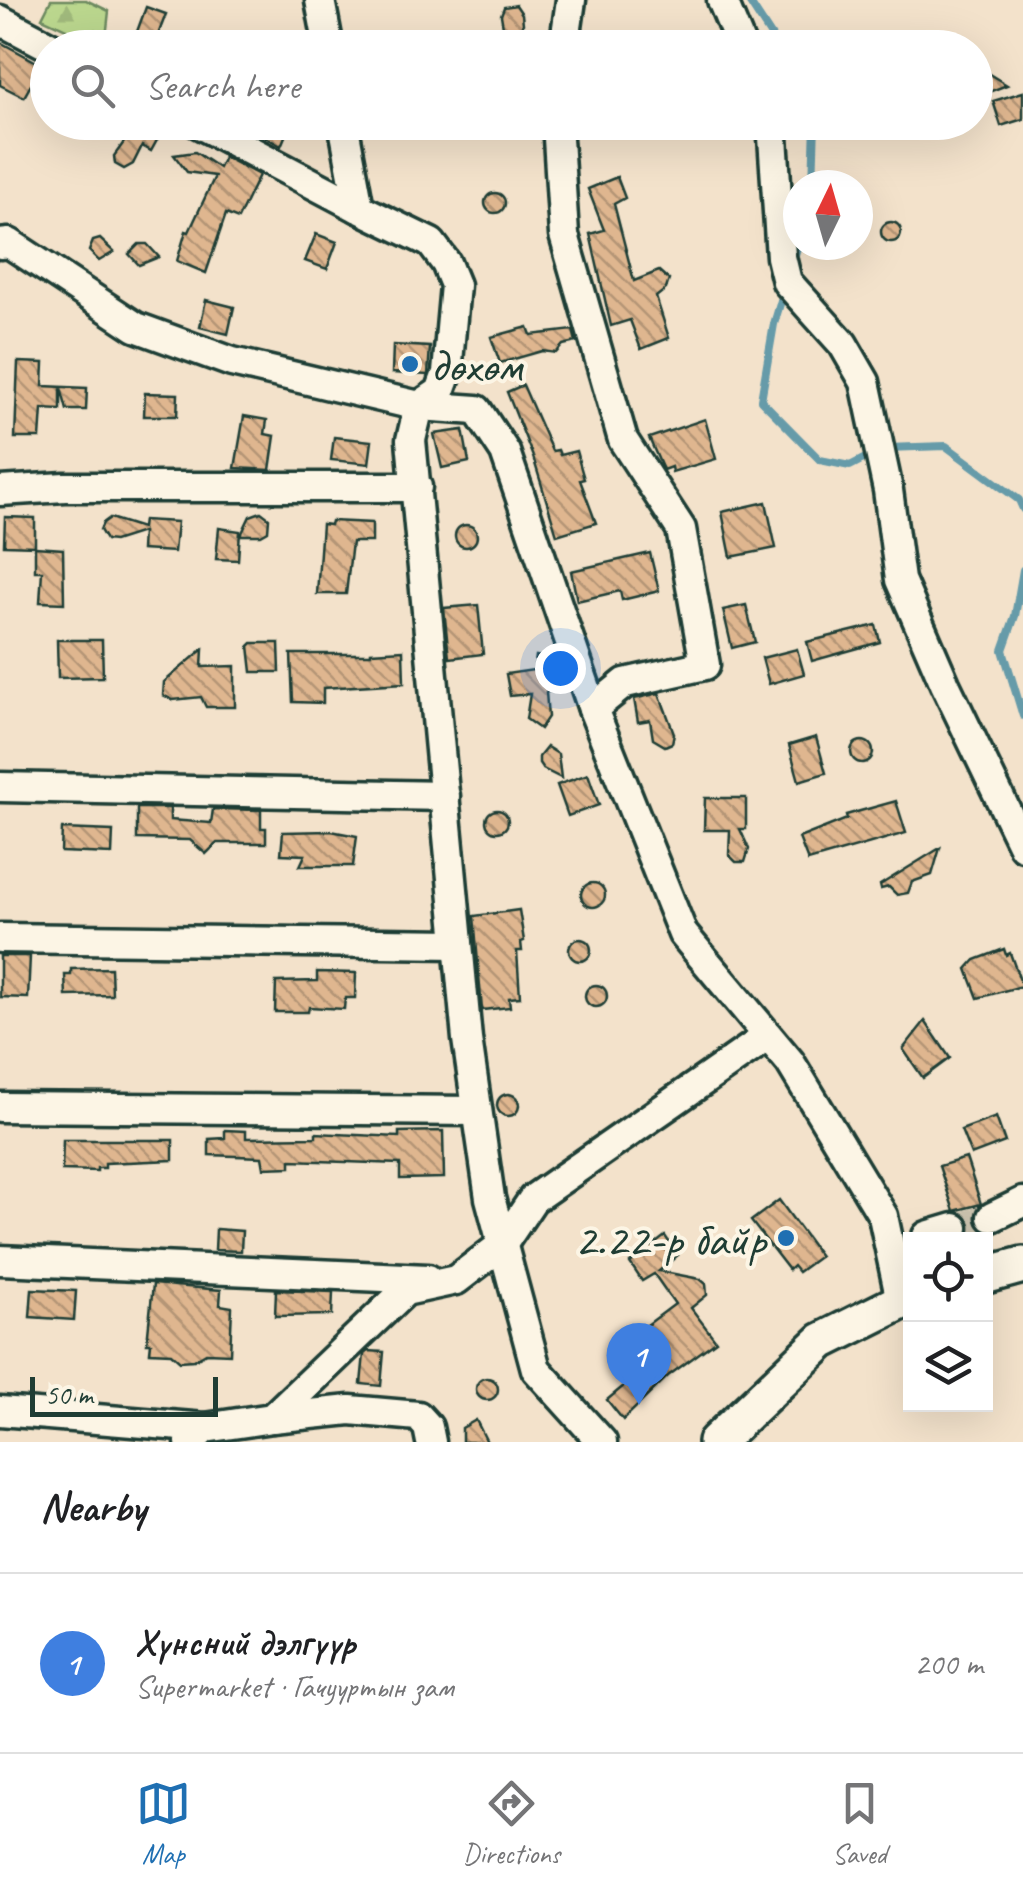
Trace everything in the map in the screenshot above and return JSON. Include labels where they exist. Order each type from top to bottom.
[{"type":"main road","points":[[993,1272],[1023,1265]]},
{"type":"main road","points":[[716,1442],[822,1342],[903,1301]]},
{"type":"street","points":[[320,0],[326,30]]},
{"type":"street","points":[[567,30],[571,0]]},
{"type":"street","points":[[722,0],[734,30]]},
{"type":"street","points":[[0,20],[30,36]]},
{"type":"street","points":[[230,140],[431,243],[446,263],[455,286],[447,374],[440,392],[420,406],[411,440],[477,1111],[490,1198],[536,1369],[602,1442]]},
{"type":"street","points":[[346,140],[359,208]]},
{"type":"street","points":[[558,140],[564,235],[623,440],[681,528],[705,664],[625,684],[593,709]]},
{"type":"street","points":[[773,140],[781,257],[787,282],[843,344],[864,382],[888,490],[900,580],[1023,846]]},
{"type":"street","points":[[3,241],[136,328],[232,362],[420,406],[477,410],[505,452],[593,709],[683,934],[790,1062],[883,1216],[903,1288]]},
{"type":"street","points":[[0,490],[417,487]]},
{"type":"street","points":[[0,788],[445,796]]},
{"type":"street","points":[[0,938],[458,944]]},
{"type":"street","points":[[272,1418],[405,1291],[456,1280],[502,1245],[533,1198],[768,1036]]},
{"type":"street","points":[[0,1106],[477,1111]]},
{"type":"street","points":[[992,1217],[1023,1202]]},
{"type":"street","points":[[940,1232],[954,1228]]},
{"type":"street","points":[[0,1260],[456,1280]]},
{"type":"street","points":[[0,1411],[198,1435],[272,1418],[350,1410],[418,1416],[428,1427],[430,1442]]},
{"type":"green space","points":[[51,0],[86,0],[109,11],[107,30],[68,30],[42,18]]},
{"type":"building","points":[[516,5],[522,14],[519,30],[503,27],[504,7]]},
{"type":"building","points":[[146,7],[166,14],[160,30],[138,30]]},
{"type":"building","points":[[0,42],[30,58],[30,86],[24,97],[0,85]]},
{"type":"building","points":[[993,76],[1007,85],[993,90]]},
{"type":"building","points":[[1023,92],[1023,119],[1001,126],[993,101]]},
{"type":"building","points":[[126,140],[157,140],[151,151],[142,146],[133,164],[124,169],[115,164],[114,156]]},
{"type":"building","points":[[195,152],[219,168],[224,157],[259,175],[238,219],[226,214],[206,273],[177,261],[186,231],[189,232],[215,176],[187,172],[174,155]]},
{"type":"building","points":[[617,177],[625,198],[614,204],[634,281],[659,271],[669,280],[666,289],[656,297],[669,338],[641,349],[630,320],[611,326],[590,234],[604,230],[588,189]]},
{"type":"building","points":[[491,193],[499,193],[505,203],[499,213],[491,213],[485,207],[485,199]]},
{"type":"building","points":[[887,222],[895,222],[901,232],[895,242],[887,242],[881,236],[881,228]]},
{"type":"building","points":[[316,234],[337,242],[327,269],[305,261]]},
{"type":"building","points":[[100,239],[114,252],[99,261],[89,251],[93,241]]},
{"type":"building","points":[[139,244],[147,244],[159,257],[139,265],[129,254]]},
{"type":"building","points":[[206,300],[234,307],[228,334],[200,327]]},
{"type":"building","points":[[528,327],[531,335],[573,330],[576,342],[563,345],[556,353],[542,351],[500,363],[491,337]]},
{"type":"building","points":[[393,345],[430,347],[428,375],[392,373]]},
{"type":"building","points":[[18,362],[44,363],[43,386],[87,388],[86,410],[67,410],[61,388],[61,410],[42,409],[40,438],[15,438]]},
{"type":"building","points":[[523,385],[552,451],[558,450],[560,455],[576,451],[584,479],[580,480],[596,523],[557,535],[533,457],[507,392]]},
{"type":"building","points":[[145,393],[178,394],[177,416],[144,416]]},
{"type":"building","points":[[244,416],[267,420],[265,434],[275,436],[270,470],[235,468]]},
{"type":"building","points":[[705,419],[716,459],[672,472],[671,467],[663,470],[649,438]]},
{"type":"building","points":[[463,430],[469,462],[442,468],[434,434]]},
{"type":"building","points":[[334,437],[372,441],[369,464],[331,460]]},
{"type":"building","points":[[766,502],[776,548],[731,557],[722,512]]},
{"type":"building","points":[[261,512],[269,518],[268,531],[241,535],[250,516]]},
{"type":"building","points":[[5,517],[35,518],[35,546],[4,545]]},
{"type":"building","points":[[110,518],[142,528],[143,520],[177,522],[174,552],[141,550],[142,532],[106,540],[100,530]]},
{"type":"building","points":[[331,521],[372,523],[372,542],[352,542],[346,594],[317,594],[322,524],[330,525]]},
{"type":"building","points":[[466,525],[474,528],[474,544],[466,547],[458,544],[455,536],[458,528]]},
{"type":"building","points":[[219,528],[240,531],[238,560],[216,559]]},
{"type":"building","points":[[35,547],[63,549],[64,603],[40,602],[42,571],[35,571]]},
{"type":"building","points":[[650,553],[659,591],[622,600],[620,591],[577,601],[571,571]]},
{"type":"building","points":[[478,605],[483,654],[449,658],[444,608]]},
{"type":"building","points":[[746,605],[755,642],[732,648],[723,610]]},
{"type":"building","points":[[876,625],[880,642],[812,661],[807,642]]},
{"type":"building","points":[[57,640],[102,640],[103,677],[58,678]]},
{"type":"building","points":[[252,643],[279,643],[280,672],[252,672]]},
{"type":"building","points":[[203,649],[202,667],[235,666],[235,707],[206,707],[201,697],[173,700],[163,695],[164,682]]},
{"type":"building","points":[[797,649],[804,674],[769,684],[762,658]]},
{"type":"building","points":[[403,650],[404,683],[323,688],[323,703],[293,702],[291,654]]},
{"type":"building","points":[[536,656],[544,657],[545,668],[555,666],[565,690],[546,692],[548,717],[540,729],[526,719],[530,694],[510,696],[506,674],[534,670]]},
{"type":"building","points":[[659,693],[674,733],[672,743],[665,746],[653,739],[650,720],[638,722],[634,699]]},
{"type":"building","points":[[816,737],[826,773],[799,781],[789,745]]},
{"type":"building","points":[[862,741],[870,744],[870,760],[862,763],[854,760],[851,752],[854,744]]},
{"type":"building","points":[[547,747],[558,754],[561,778],[539,763]]},
{"type":"building","points":[[588,774],[599,805],[568,816],[557,785]]},
{"type":"building","points":[[705,798],[746,798],[746,829],[740,829],[749,849],[745,862],[736,862],[729,855],[730,830],[704,830]]},
{"type":"building","points":[[896,801],[906,833],[808,861],[799,838],[847,819],[846,815]]},
{"type":"building","points":[[137,808],[170,808],[170,820],[211,823],[213,809],[261,810],[266,843],[217,843],[206,854],[190,840],[137,839]]},
{"type":"building","points":[[497,810],[505,813],[505,829],[497,832],[489,829],[486,821],[489,813]]},
{"type":"building","points":[[62,829],[113,831],[112,854],[61,852]]},
{"type":"building","points":[[331,831],[357,836],[353,866],[300,866],[305,855],[281,854],[283,832]]},
{"type":"building","points":[[940,848],[932,875],[912,882],[908,893],[897,895],[889,887],[881,889],[880,885]]},
{"type":"building","points":[[593,883],[602,886],[602,904],[593,907],[584,904],[581,895],[584,886]]},
{"type":"building","points":[[519,910],[524,941],[522,951],[517,951],[520,997],[509,998],[510,1007],[482,1010],[474,916]]},
{"type":"building","points":[[580,939],[588,942],[588,958],[580,961],[572,958],[569,950],[572,942]]},
{"type":"building","points":[[1004,949],[1006,955],[1010,953],[1022,986],[978,998],[967,969],[975,960]]},
{"type":"building","points":[[0,956],[30,956],[28,998],[0,997]]},
{"type":"building","points":[[111,968],[112,995],[66,996],[65,975],[71,975],[71,969]]},
{"type":"building","points":[[317,972],[356,973],[355,998],[345,998],[344,1009],[309,1007],[308,1012],[275,1012],[276,982],[317,981]]},
{"type":"building","points":[[596,985],[604,988],[604,1004],[596,1007],[588,1004],[585,996],[588,988]]},
{"type":"building","points":[[925,1021],[950,1058],[923,1078],[903,1049]]},
{"type":"building","points":[[508,1094],[516,1097],[516,1113],[508,1116],[500,1113],[497,1105],[500,1097]]},
{"type":"building","points":[[996,1117],[1005,1142],[971,1155],[961,1130]]},
{"type":"building","points":[[225,1130],[246,1131],[246,1138],[316,1137],[316,1133],[399,1137],[399,1132],[443,1131],[444,1178],[400,1179],[400,1164],[291,1160],[291,1167],[264,1168],[262,1157],[209,1155],[209,1139],[225,1138]]},
{"type":"building","points":[[63,1140],[173,1140],[173,1160],[105,1163],[105,1168],[97,1171],[62,1170]]},
{"type":"building","points":[[966,1158],[981,1204],[954,1211],[939,1166]]},
{"type":"building","name":"2.22-р байр","points":[[779,1200],[820,1256],[798,1272],[793,1266],[789,1270],[751,1221]]},
{"type":"building","points":[[216,1229],[242,1231],[241,1251],[215,1250]]},
{"type":"building","points":[[665,1236],[678,1255],[659,1271],[700,1279],[706,1284],[707,1295],[691,1308],[716,1341],[668,1376],[623,1420],[607,1400],[662,1354],[643,1328],[675,1304],[654,1274],[642,1281],[630,1263]]},
{"type":"building","points":[[153,1284],[221,1290],[220,1305],[232,1307],[230,1354],[206,1353],[194,1360],[180,1361],[171,1353],[150,1352],[151,1343],[147,1343]]},
{"type":"building","points":[[32,1289],[76,1291],[74,1320],[30,1317]]},
{"type":"building","points":[[276,1290],[333,1292],[332,1315],[275,1316]]},
{"type":"building","points":[[384,1352],[381,1386],[361,1384],[364,1354]]},
{"type":"building","points":[[487,1378],[495,1381],[495,1397],[487,1400],[479,1397],[476,1389],[479,1381]]},
{"type":"building","points":[[476,1420],[487,1442],[462,1442],[462,1428]]},
{"type":"waterway","points":[[748,0],[767,30]]},
{"type":"waterway","points":[[813,170],[814,140]]},
{"type":"waterway","points":[[792,264],[793,260]]},
{"type":"waterway","points":[[785,287],[774,324],[761,400],[820,460],[850,466],[873,454]]},
{"type":"waterway","points":[[886,448],[946,446],[1019,500],[1023,509]]},
{"type":"waterway","points":[[1023,570],[1015,616],[1003,650],[1023,716]]},
{"type":"tunnel","points":[[954,1228],[992,1217]]},
{"type":"place","name":"дөхөм","points":[[410,364]]},
{"type":"place","name":"2.22-р байр","points":[[786,1238]]},
{"type":"place","name":"Хүнсний дэлгүүр","points":[[639,1405]]}]
